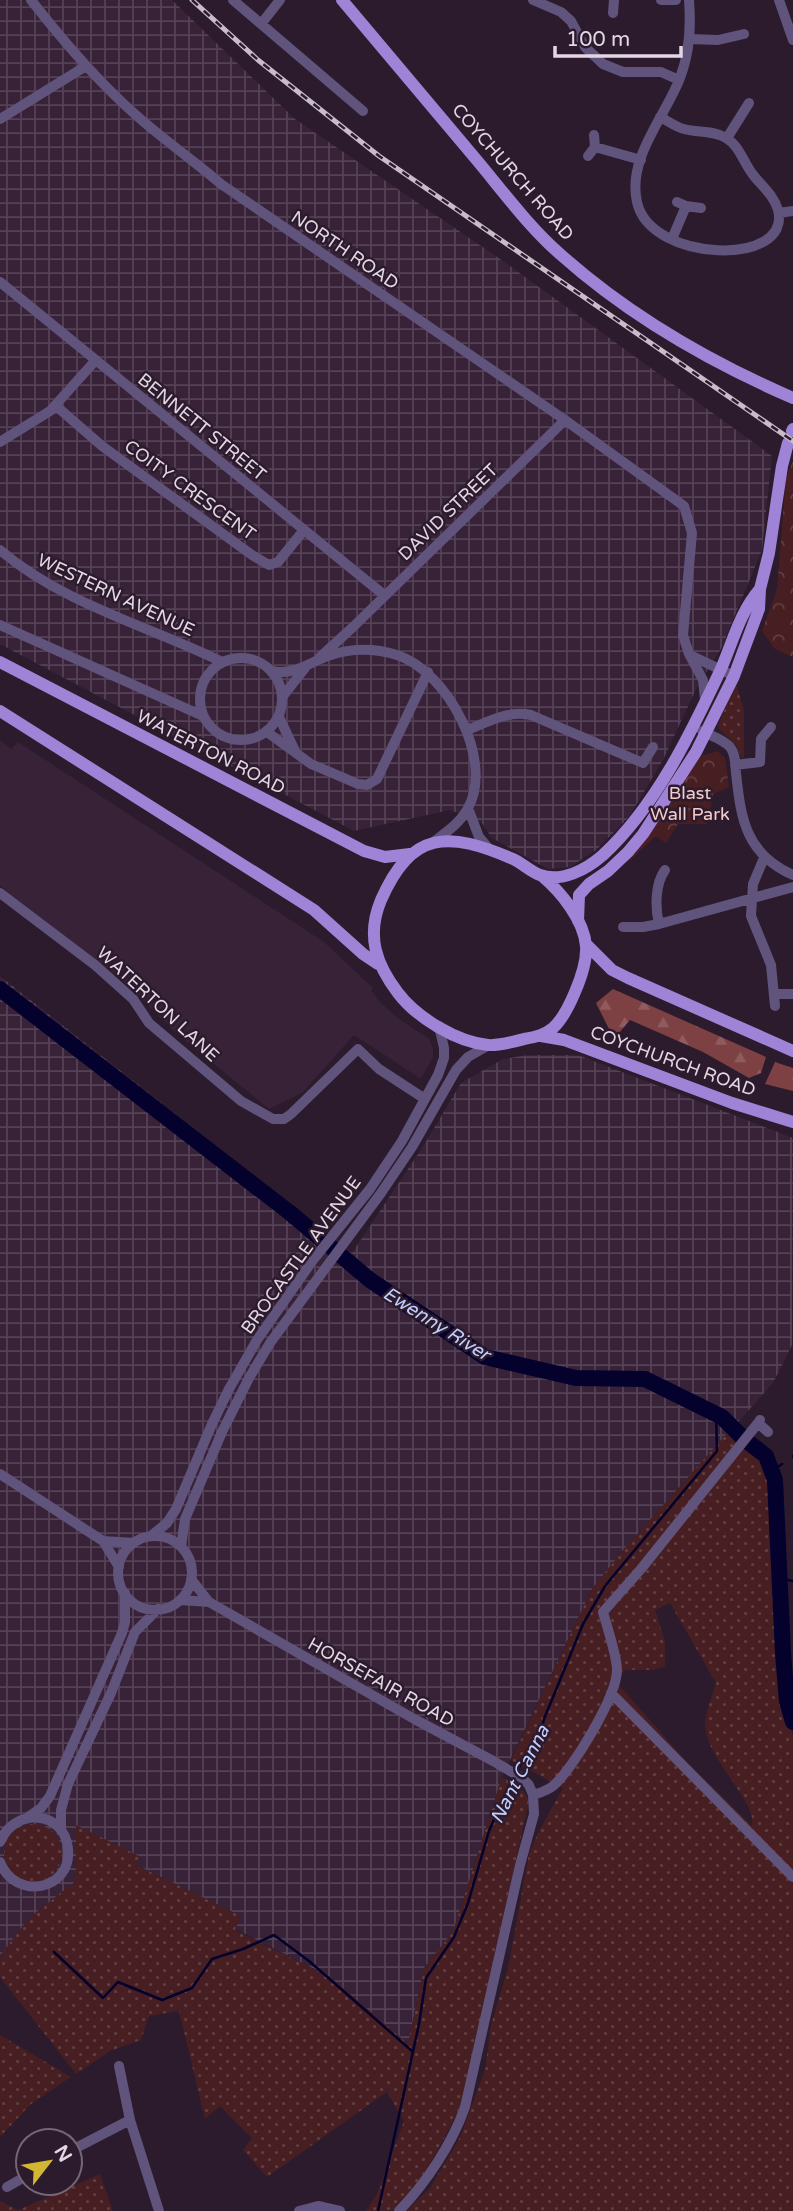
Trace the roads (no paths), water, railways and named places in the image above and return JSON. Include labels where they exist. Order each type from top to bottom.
[{"type":"main road","name":"COYCHURCH ROAD","points":[[342,0],[557,251],[592,281],[655,324],[747,378],[793,398]]},
{"type":"main road","points":[[578,921],[579,895],[628,852],[643,834],[706,733],[734,676],[760,609],[760,589],[769,553],[782,466],[791,434]]},
{"type":"main road","points":[[542,876],[563,876],[582,871],[621,837],[650,799],[720,670],[748,603],[760,589]]},
{"type":"main road","name":"WATERTON ROAD","points":[[0,662],[364,851],[385,857],[410,854]]},
{"type":"main road","points":[[0,711],[314,910],[378,964],[399,996],[439,1026],[464,1039],[489,1045],[541,1036],[553,1028],[571,1003],[582,973],[586,944]]},
{"type":"main road","points":[[378,964],[373,933],[374,918],[389,883],[410,854],[432,843],[468,843],[516,860],[542,876],[560,893],[578,921],[586,944],[612,970],[793,1051]]},
{"type":"main road","name":"COYCHURCH ROAD","points":[[541,1036],[564,1040],[732,1103],[793,1122]]},
{"type":"street","name":"NORTH ROAD","points":[[31,0],[86,66],[151,129],[221,184],[565,420],[684,506],[692,533],[683,635],[688,654]]},
{"type":"street","points":[[233,0],[363,111]]},
{"type":"street","points":[[261,24],[280,0]]},
{"type":"street","points":[[533,0],[561,12],[571,21],[585,47],[603,65],[623,72],[661,72],[679,80]]},
{"type":"street","points":[[613,13],[614,0]]},
{"type":"street","points":[[661,0],[677,0]]},
{"type":"street","points":[[660,117],[684,129],[727,138],[739,150],[753,176],[765,187],[779,213],[779,225],[770,238],[740,250],[710,251],[693,248],[653,229],[638,206],[635,193],[641,160],[660,117],[679,80],[690,39],[689,0]]},
{"type":"street","points":[[779,1],[789,14],[793,40]]},
{"type":"street","points":[[690,39],[703,41],[732,31],[744,34]]},
{"type":"street","points":[[0,119],[86,66]]},
{"type":"street","points":[[727,138],[747,107],[733,104]]},
{"type":"street","points":[[588,156],[595,147],[594,135]]},
{"type":"street","points":[[595,147],[641,160]]},
{"type":"street","points":[[672,239],[682,204],[701,208]]},
{"type":"street","points":[[779,213],[793,211]]},
{"type":"street","name":"BENNETT STREET","points":[[0,282],[384,595]]},
{"type":"street","points":[[0,442],[55,405],[95,361]]},
{"type":"street","name":"COITY CRESCENT","points":[[55,405],[102,446],[269,565],[278,562],[304,530]]},
{"type":"street","name":"DAVID STREET","points":[[316,661],[565,420]]},
{"type":"street","name":"WESTERN AVENUE","points":[[0,550],[22,568],[66,593],[222,662]]},
{"type":"street","points":[[0,625],[204,716]]},
{"type":"street","points":[[353,627],[356,649]]},
{"type":"street","points":[[283,696],[305,668],[328,655],[356,649],[398,655],[428,672],[444,689],[467,730],[473,752],[475,776],[468,808],[452,827],[432,843]]},
{"type":"street","points":[[688,654],[734,676]]},
{"type":"street","points":[[688,654],[703,680],[705,699]]},
{"type":"street","points":[[273,671],[283,696],[279,717],[267,732],[255,738],[230,739],[211,727],[200,702],[202,684],[210,672],[222,662],[242,657],[254,659],[280,673],[305,668]]},
{"type":"street","points":[[267,732],[311,764],[358,784],[367,785],[377,779],[428,672]]},
{"type":"street","points":[[467,730],[509,714],[520,713],[531,715],[643,763],[653,747]]},
{"type":"street","points":[[279,717],[297,755]]},
{"type":"street","points":[[692,726],[730,747],[734,754],[743,820],[756,848],[764,858],[793,875]]},
{"type":"street","points":[[735,765],[761,762],[761,739],[771,727]]},
{"type":"street","points":[[468,808],[479,837],[490,850]]},
{"type":"street","points":[[764,858],[753,884],[751,916],[771,965],[775,1006]]},
{"type":"street","points":[[659,924],[659,879],[665,870]]},
{"type":"street","points":[[623,927],[659,924],[793,887]]},
{"type":"street","name":"WATERTON LANE","points":[[0,893],[95,965],[132,999],[149,1023],[241,1101],[273,1118],[284,1119],[291,1114],[358,1049],[379,1069],[425,1098]]},
{"type":"street","points":[[775,994],[793,994]]},
{"type":"street","name":"BROCASTLE AVENUE","points":[[151,1536],[167,1523],[176,1509],[229,1388],[257,1340],[313,1261],[370,1189],[425,1098],[444,1058],[439,1026]]},
{"type":"street","name":"BROCASTLE AVENUE","points":[[181,1547],[185,1519],[198,1486],[249,1378],[292,1310],[412,1147],[456,1070],[468,1057],[489,1045]]},
{"type":"street","points":[[398,2211],[419,2188],[458,2124],[465,2107],[534,1814],[533,1795],[553,1786],[578,1755],[605,1709],[611,1693],[617,1670],[603,1612],[641,1569],[757,1424],[768,1432]]},
{"type":"street","points":[[0,1474],[103,1541],[119,1567]]},
{"type":"street","points":[[103,1541],[134,1543],[151,1536],[172,1540],[181,1547],[190,1562],[191,1579],[188,1591],[180,1600],[169,1607],[158,1609],[139,1606],[125,1593],[119,1567],[122,1558],[134,1543]]},
{"type":"street","name":"HORSEFAIR ROAD","points":[[191,1579],[208,1602],[522,1778],[533,1795]]},
{"type":"street","points":[[0,1842],[2,1830],[41,1808],[50,1796],[117,1644],[125,1622],[125,1593]]},
{"type":"street","name":"HORSEFAIR ROAD","points":[[180,1600],[208,1602]]},
{"type":"street","points":[[61,1831],[61,1810],[68,1784],[111,1693],[135,1632],[158,1609]]},
{"type":"street","points":[[611,1693],[793,1877]]},
{"type":"street","points":[[0,1862],[9,1877],[25,1886],[44,1886],[60,1875],[68,1858],[66,1840],[61,1831],[47,1820],[28,1817]]},
{"type":"street","points":[[120,2066],[130,2120],[159,2211]]},
{"type":"street","points":[[84,2144],[130,2120]]},
{"type":"street","points":[[7,2187],[14,2183]]},
{"type":"street","points":[[299,2211],[318,2206],[340,2211]]},
{"type":"waterway","name":"Ewenny River","points":[[0,989],[289,1212],[370,1280],[485,1357],[576,1378],[645,1379],[722,1417],[766,1456],[775,1480],[783,1653],[787,1701],[793,1722]]},
{"type":"waterway","name":"Nant Canna","points":[[516,1771],[538,1742],[544,1719],[583,1624],[605,1586],[717,1451],[716,1412]]},
{"type":"waterway","points":[[772,1471],[782,1464]]},
{"type":"waterway","points":[[781,1579],[793,1581]]},
{"type":"waterway","name":"Nant Canna","points":[[378,2211],[419,2024],[426,1978],[454,1937],[468,1903],[489,1831],[513,1777]]},
{"type":"waterway","points":[[54,1952],[103,1998],[118,1982],[162,2000],[192,1988],[212,1959],[274,1935],[309,1961],[412,2051]]},
{"type":"railway","points":[[192,0],[258,60],[379,156],[793,441]]},
{"type":"park label","name":"Blast Wall Park","points":[[690,803]]}]
